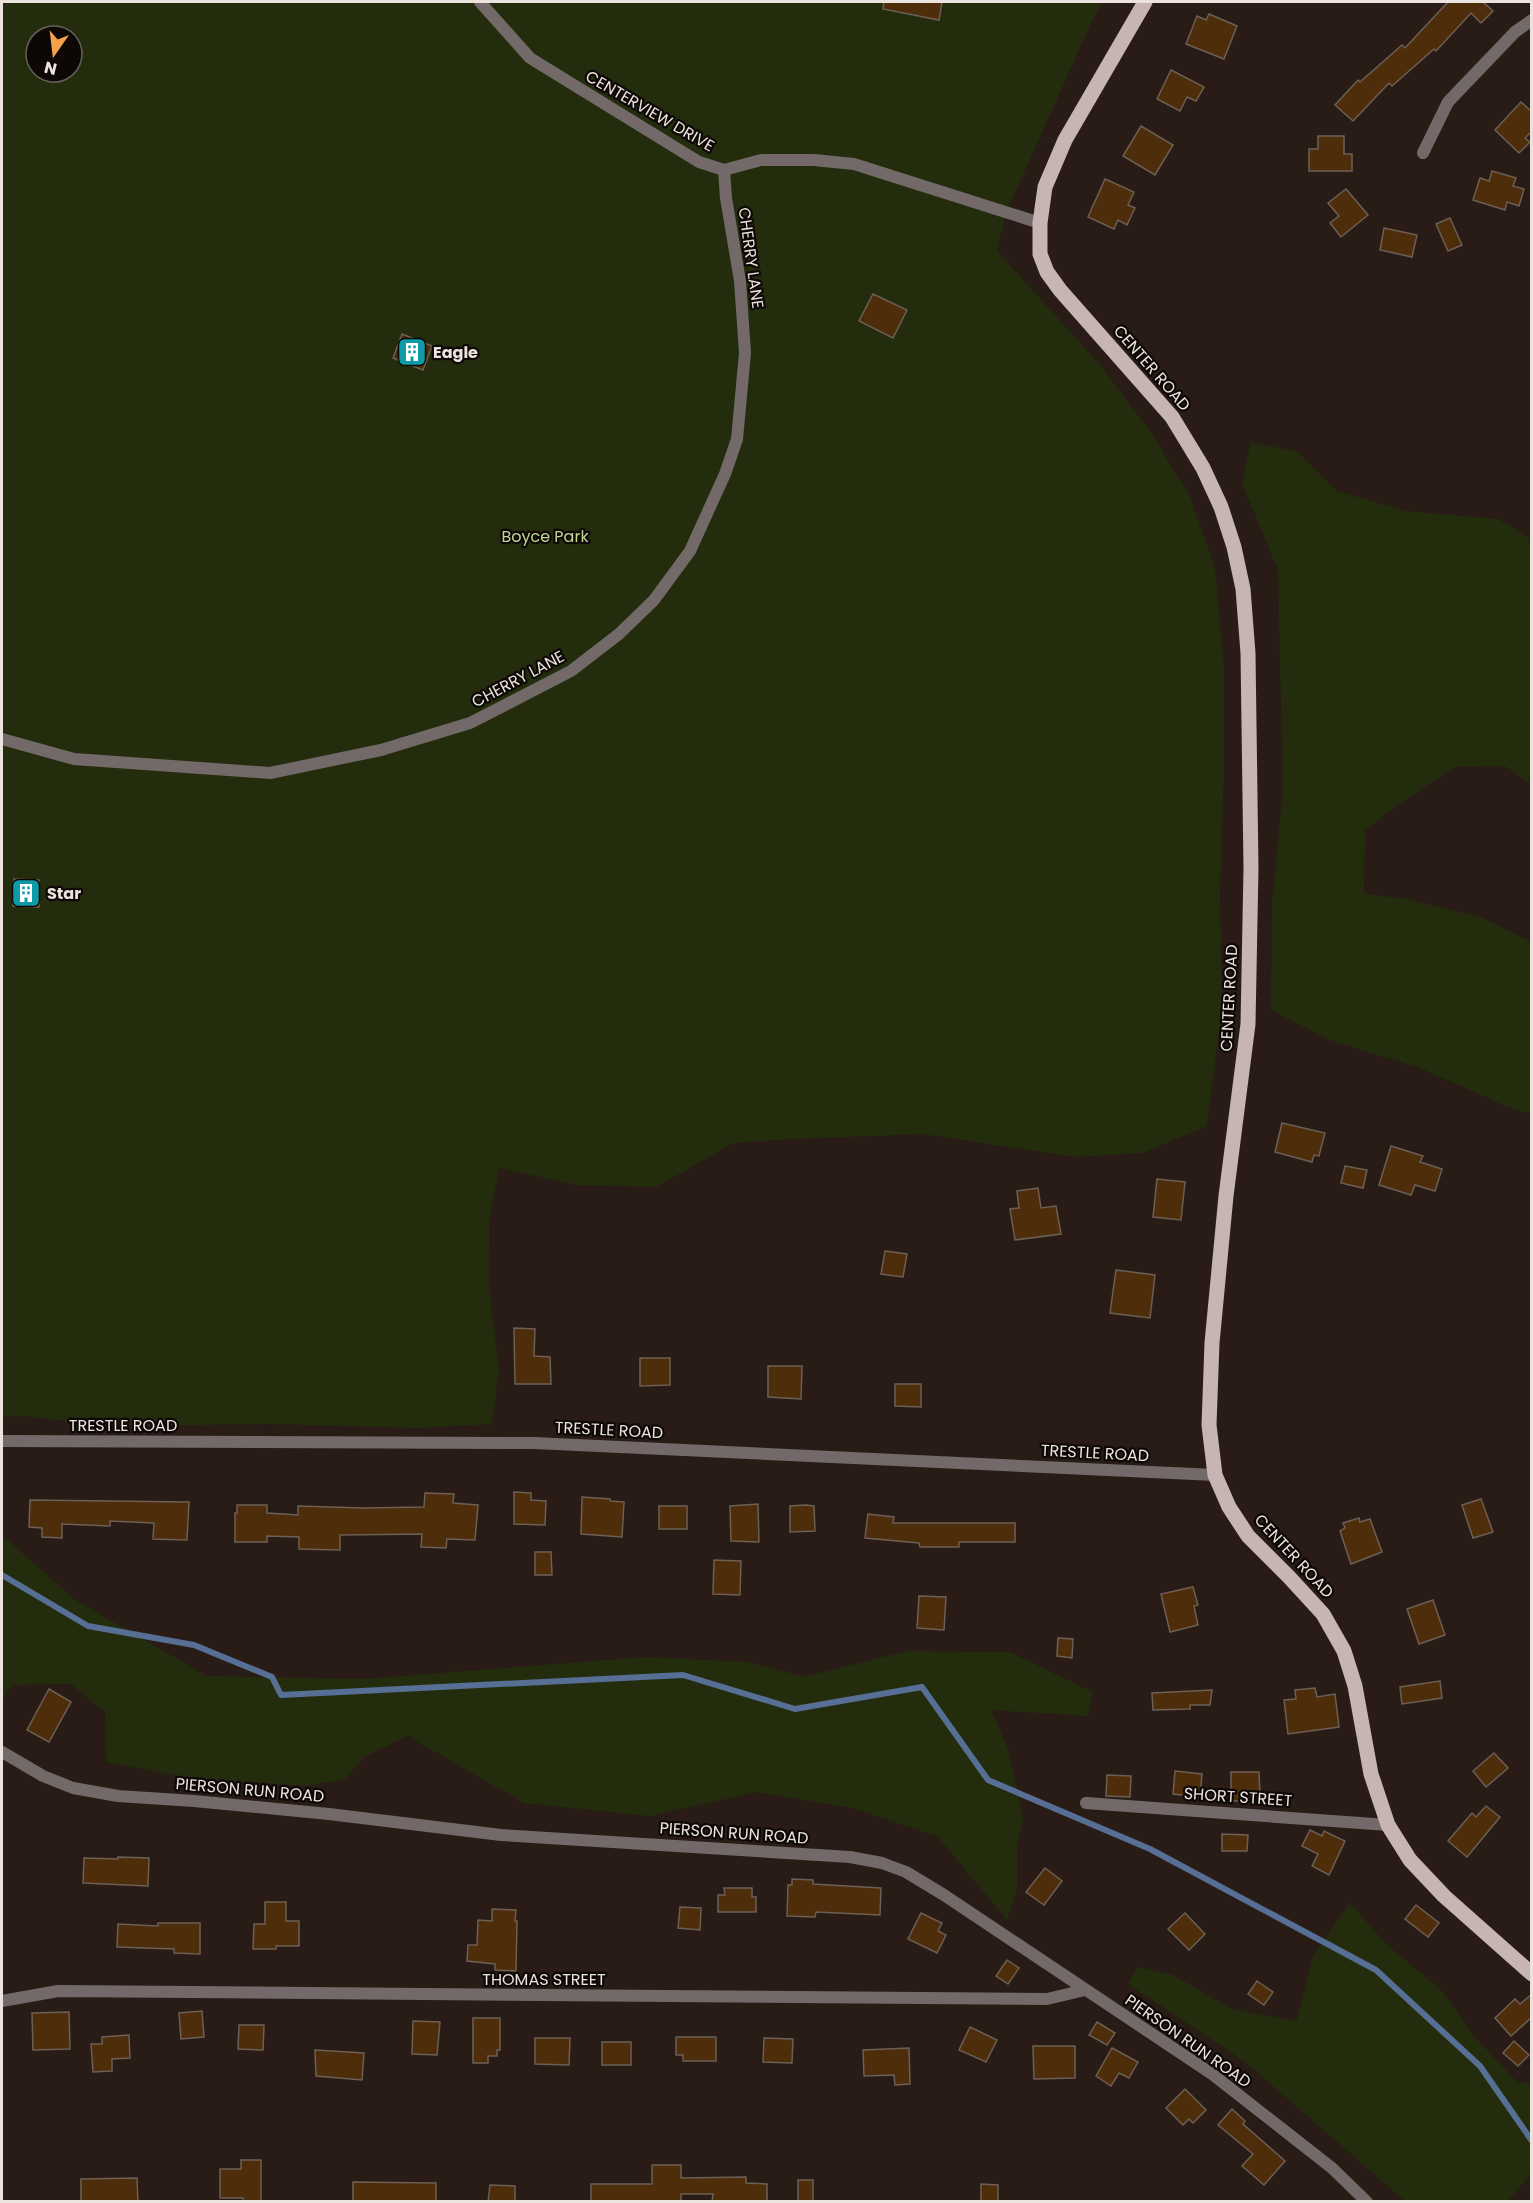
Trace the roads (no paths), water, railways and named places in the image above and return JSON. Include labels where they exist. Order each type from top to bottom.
[{"type":"main road","name":"CENTER ROAD","points":[[1145,2],[1065,140],[1045,187],[1040,223],[1040,254],[1047,272],[1060,290],[1172,417],[1203,468],[1221,507],[1234,547],[1243,589],[1248,653],[1250,736],[1251,868],[1248,1023],[1226,1196],[1212,1343],[1209,1425],[1215,1475],[1229,1507],[1248,1536],[1323,1614],[1344,1651],[1355,1686],[1371,1774],[1388,1825],[1410,1860],[1437,1889],[1532,1974]]},
{"type":"street","name":"CENTERVIEW DRIVE","points":[[480,2],[530,58],[699,162],[724,170],[761,160],[814,160],[854,164],[1040,223]]},
{"type":"street","points":[[1423,153],[1448,102],[1515,32],[1532,20]]},
{"type":"street","name":"CHERRY LANE","points":[[2,739],[74,759],[270,773],[381,750],[470,723],[571,671],[619,634],[654,600],[690,551],[725,474],[737,440],[745,353],[740,281],[726,198],[724,170]]},
{"type":"street","name":"TRESTLE ROAD","points":[[2,1441],[534,1443],[1215,1475]]},
{"type":"street","name":"PIERSON RUN ROAD","points":[[2,1752],[43,1776],[73,1788],[118,1796],[318,1813],[501,1835],[850,1857],[882,1863],[906,1872],[944,1895],[1212,2074],[1332,2168],[1366,2202]]},
{"type":"street","name":"SHORT STREET","points":[[1086,1803],[1388,1825]]},
{"type":"street","name":"THOMAS STREET","points":[[2,2001],[58,1991],[1047,1999],[1085,1990]]},
{"type":"waterway","points":[[2,1575],[88,1626],[194,1645],[272,1677],[281,1695],[683,1675],[795,1709],[922,1687],[988,1780],[1150,1849],[1376,1970],[1480,2066],[1532,2141]]},
{"type":"place","name":"Eagle","points":[[412,352]]},
{"type":"place","name":"Star","points":[[26,893]]},
{"type":"park label","name":"Boyce Park","points":[[545,536]]}]
